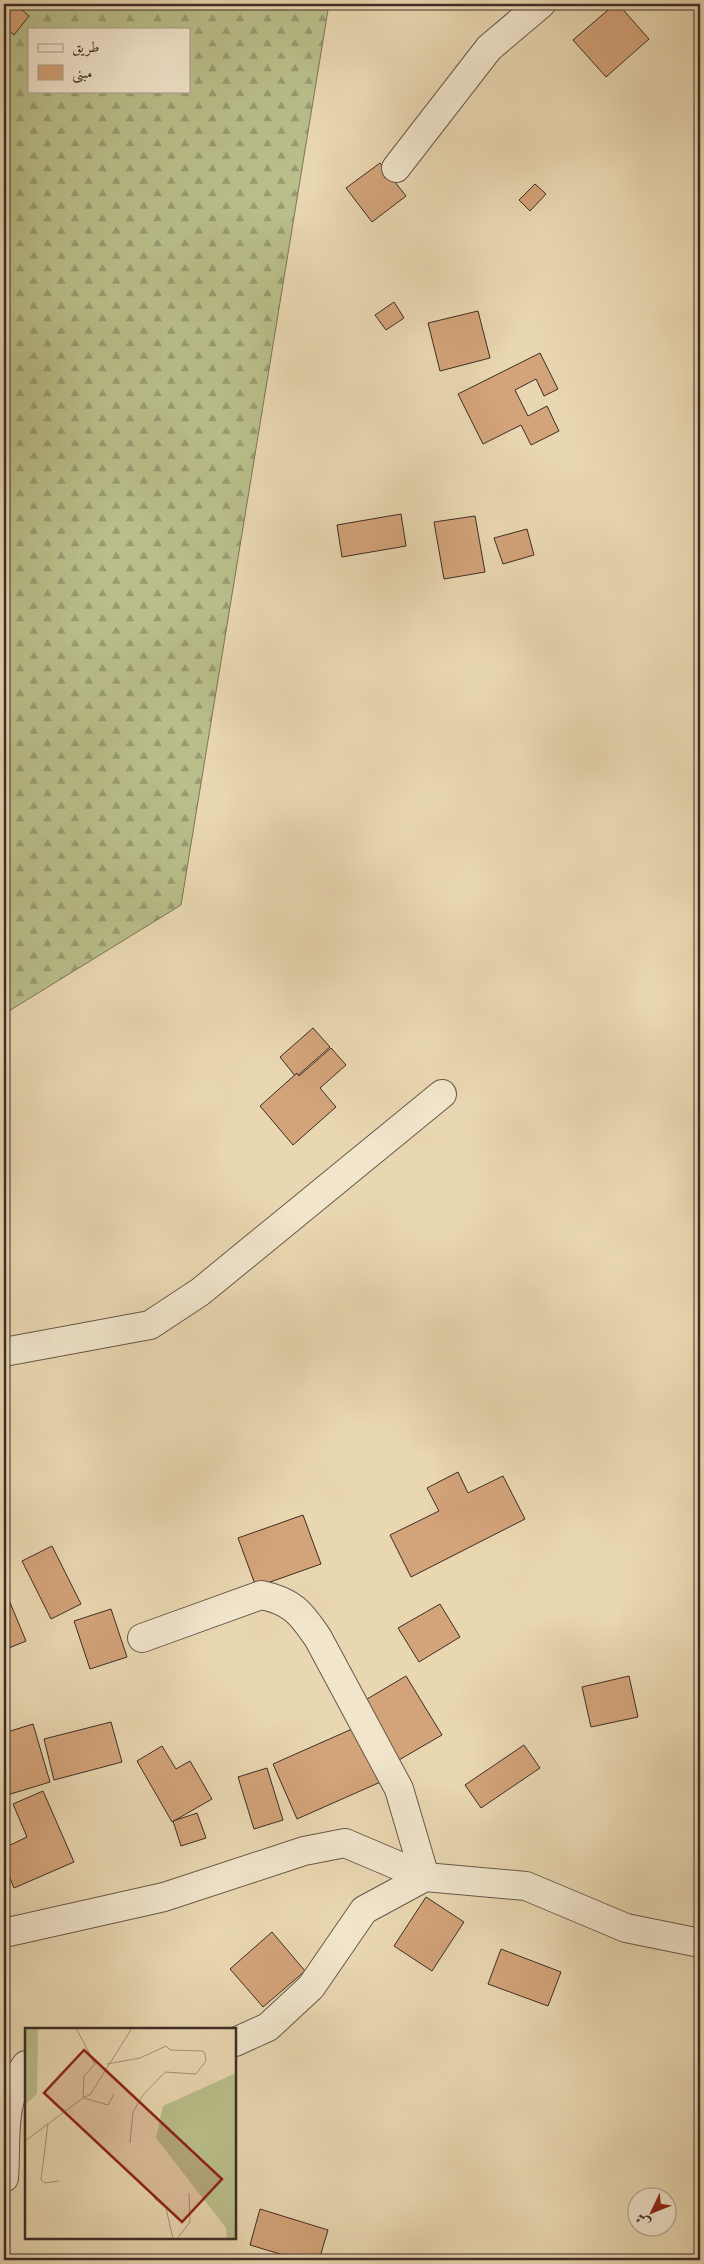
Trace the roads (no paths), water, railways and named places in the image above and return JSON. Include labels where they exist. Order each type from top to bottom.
[{"type":"street","points":[[396,168],[489,48],[541,4]]},
{"type":"street","points":[[4,1352],[150,1325],[200,1292],[442,1094]]},
{"type":"street","points":[[142,1638],[262,1595],[277,1598],[289,1604],[302,1615],[318,1638],[399,1789],[425,1878]]},
{"type":"street","points":[[4,1933],[164,1897],[304,1851],[346,1842],[425,1878],[526,1886],[626,1928],[700,1943]]},
{"type":"street","points":[[236,2042],[268,2027],[311,1987],[364,1910],[425,1878]]},
{"type":"street","points":[[4,2178],[5,2109],[17,2077],[25,2066]]}]
